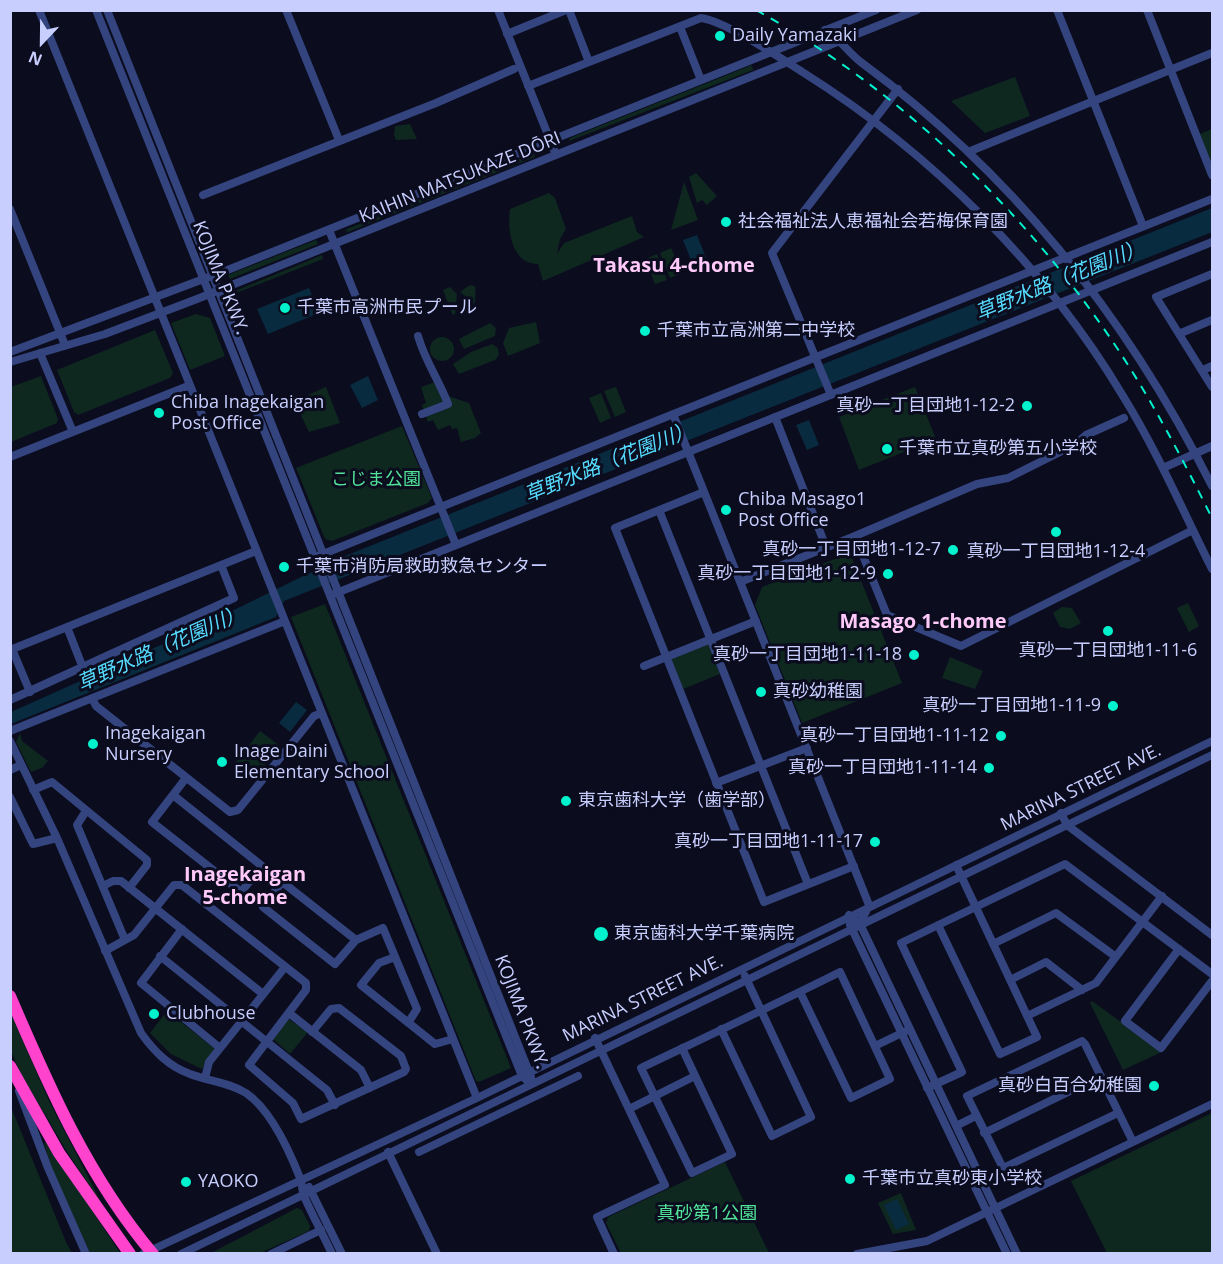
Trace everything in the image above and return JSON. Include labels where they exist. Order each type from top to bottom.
[{"type":"highway","points":[[10,996],[54,1097],[80,1147],[149,1252]]},
{"type":"highway","points":[[10,1068],[59,1154],[130,1254]]},
{"type":"street","points":[[39,10],[188,386],[477,1098]]},
{"type":"street","points":[[286,10],[339,140]]},
{"type":"street","points":[[498,10],[556,155]]},
{"type":"street","points":[[507,34],[567,10],[589,62]]},
{"type":"street","name":"KAIHIN MATSUKAZE DŌRI","points":[[10,352],[208,278],[876,10]]},
{"type":"street","name":"KAIHIN MATSUKAZE DŌRI","points":[[10,362],[160,314],[917,10]]},
{"type":"street","points":[[1057,10],[1143,226]]},
{"type":"street","points":[[1147,10],[1212,175]]},
{"type":"street","points":[[97,13],[110,11]]},
{"type":"street","name":"KOJIMA PKWY.","points":[[110,11],[213,293],[314,558],[333,594],[530,1072],[531,1084]]},
{"type":"street","name":"KOJIMA PKWY.","points":[[97,13],[208,278]]},
{"type":"street","points":[[528,86],[701,18],[770,52],[874,121],[959,194],[1032,271],[1059,304],[1123,395],[1212,568]]},
{"type":"street","points":[[680,27],[701,80]]},
{"type":"street","points":[[825,30],[843,41],[856,59],[898,89],[968,152],[1024,208],[1066,257],[1093,290],[1155,380],[1212,486]]},
{"type":"street","points":[[968,152],[1212,53]]},
{"type":"street","points":[[203,195],[514,69]]},
{"type":"street","points":[[831,395],[772,253],[898,89]]},
{"type":"street","points":[[314,558],[1212,199]]},
{"type":"street","points":[[10,209],[65,345]]},
{"type":"street","points":[[329,230],[456,545]]},
{"type":"street","points":[[333,594],[1212,242]]},
{"type":"street","points":[[1212,274],[1156,297],[1181,333],[1212,387]]},
{"type":"street","name":"KOJIMA PKWY.","points":[[213,293],[323,554],[333,594],[522,1076],[531,1084]]},
{"type":"street","points":[[1181,333],[1212,320]]},
{"type":"street","points":[[418,336],[424,357],[438,377],[448,404],[422,414]]},
{"type":"street","points":[[40,353],[73,432]]},
{"type":"street","points":[[1203,370],[1212,366]]},
{"type":"street","points":[[10,457],[188,386]]},
{"type":"street","points":[[673,414],[869,905],[860,924]]},
{"type":"street","points":[[775,417],[826,547]]},
{"type":"street","points":[[740,582],[977,484],[1008,478],[1074,445],[1086,435],[1124,418]]},
{"type":"street","points":[[1162,468],[1212,446]]},
{"type":"street","points":[[704,492],[615,528],[716,783],[764,902],[854,866]]},
{"type":"street","points":[[659,510],[808,884]]},
{"type":"street","points":[[855,536],[887,615],[961,646],[1193,530]]},
{"type":"street","points":[[30,692],[11,649],[256,551]]},
{"type":"street","points":[[10,700],[234,598],[221,565]]},
{"type":"street","points":[[10,730],[284,618]]},
{"type":"street","points":[[644,666],[756,621]]},
{"type":"street","points":[[67,627],[83,668]]},
{"type":"street","points":[[92,698],[96,706],[230,812],[238,810],[314,716],[322,713]]},
{"type":"street","points":[[10,741],[57,838],[134,1019],[154,1050],[171,1065],[247,1094],[258,1104],[272,1123],[301,1180],[303,1194],[332,1254]]},
{"type":"street","name":"MARINA STREET AVE.","points":[[149,1252],[477,1098],[595,1038],[1212,741]]},
{"type":"street","points":[[716,783],[807,748]]},
{"type":"street","name":"MARINA STREET AVE.","points":[[181,1254],[1212,755]]},
{"type":"street","points":[[10,770],[21,765]]},
{"type":"street","points":[[186,778],[152,822],[241,892],[262,866]]},
{"type":"street","points":[[33,790],[52,782],[147,860],[147,865],[129,888]]},
{"type":"street","points":[[173,795],[356,940]]},
{"type":"street","points":[[10,797],[33,844],[57,838]]},
{"type":"street","points":[[86,811],[76,825],[125,940]]},
{"type":"street","points":[[1061,813],[1067,825],[1212,935]]},
{"type":"street","points":[[927,1088],[962,1072],[901,943],[1065,864],[1212,974]]},
{"type":"street","points":[[938,925],[1000,1054],[1037,1037],[956,865]]},
{"type":"street","points":[[103,886],[117,880],[129,888],[263,994]]},
{"type":"street","points":[[282,882],[263,907],[335,964],[356,940],[383,928],[417,1009],[408,1023]]},
{"type":"street","points":[[105,951],[134,935],[174,885],[182,885],[285,966],[308,987],[249,1065],[293,1103],[301,1119],[335,1106],[404,1072],[405,1063],[401,1056],[339,1008],[331,1009],[312,1032]]},
{"type":"street","points":[[1027,1016],[1096,983],[1162,896]]},
{"type":"street","points":[[993,944],[1056,913],[1116,957]]},
{"type":"street","points":[[849,915],[860,924],[1017,1254]]},
{"type":"street","points":[[849,915],[851,929],[1006,1254]]},
{"type":"street","points":[[182,930],[142,979],[143,987],[220,1048]]},
{"type":"street","points":[[1179,949],[1125,1021],[1161,1048],[1212,981]]},
{"type":"street","points":[[160,956],[327,1090],[335,1106]]},
{"type":"street","points":[[395,957],[379,963],[361,985],[435,1044],[453,1039]]},
{"type":"street","points":[[1010,980],[1046,963],[1082,990]]},
{"type":"street","points":[[205,1078],[209,1062],[285,966]]},
{"type":"street","points":[[722,1029],[772,1136],[810,1117],[740,968]]},
{"type":"street","points":[[682,1048],[732,1154],[692,1173],[641,1068],[682,1048],[722,1029],[761,1011],[840,972],[890,1079],[851,1098],[800,992]]},
{"type":"street","points":[[289,1013],[361,1070],[370,1088]]},
{"type":"street","points":[[875,1046],[910,1029]]},
{"type":"street","points":[[595,1038],[665,1185],[597,1217],[614,1254]]},
{"type":"street","points":[[1119,1113],[1003,1168],[967,1096],[1080,1042],[1086,1044],[1133,1142]]},
{"type":"street","points":[[10,1068],[48,1168],[86,1254]]},
{"type":"street","points":[[419,1152],[578,1076]]},
{"type":"street","points":[[629,1109],[695,1076]]},
{"type":"street","points":[[984,1133],[1101,1076]]},
{"type":"street","points":[[857,1254],[927,1241],[1212,1104]]},
{"type":"street","points":[[956,1126],[976,1116]]},
{"type":"street","points":[[388,1152],[437,1254]]},
{"type":"street","points":[[301,1180],[312,1189],[342,1254]]},
{"type":"street","points":[[271,1254],[321,1230]]},
{"type":"green space","points":[[752,65],[753,70],[569,141],[570,138]]},
{"type":"green space","points":[[1015,77],[1030,116],[985,133],[951,101]]},
{"type":"green space","points":[[410,124],[417,139],[396,140],[395,126]]},
{"type":"green space","points":[[1212,129],[1212,166],[1200,134]]},
{"type":"green space","points":[[534,153],[535,157],[348,232],[345,230]]},
{"type":"green space","points":[[696,173],[717,196],[707,205],[702,200],[697,203],[689,177]]},
{"type":"green space","points":[[684,182],[698,220],[671,230]]},
{"type":"green space","points":[[549,193],[555,198],[566,229],[560,239],[557,254],[564,243],[632,216],[637,232],[644,237],[543,281],[538,264],[529,262],[516,252],[510,235],[509,217],[510,209]]},
{"type":"green space","points":[[316,240],[318,244],[230,279],[228,275]]},
{"type":"green space","points":[[671,248],[682,273],[670,278],[660,253]]},
{"type":"green space","points":[[657,254],[667,280],[655,284],[645,259]]},
{"type":"green space","points":[[322,255],[323,259],[239,292],[235,291]]},
{"type":"green space","points":[[470,285],[475,286],[474,306],[466,314],[462,308],[468,298],[460,292]]},
{"type":"green space","points":[[450,287],[457,294],[455,315],[452,314],[443,290]]},
{"type":"green space","points":[[196,314],[210,318],[225,356],[190,370],[171,323]]},
{"type":"green space","points":[[536,322],[540,343],[508,356],[503,343],[509,328]]},
{"type":"green space","points":[[490,323],[496,328],[495,336],[464,349],[459,339]]},
{"type":"green space","points":[[155,330],[173,373],[170,378],[78,415],[74,412],[57,370]]},
{"type":"green space","points":[[442,337],[450,341],[454,349],[450,357],[442,361],[434,357],[430,349],[434,341]]},
{"type":"green space","points":[[492,344],[498,348],[499,355],[495,360],[459,374],[453,364],[471,352]]},
{"type":"green space","points":[[41,376],[58,419],[57,423],[11,442],[11,387]]},
{"type":"green space","points":[[435,382],[448,396],[469,403],[481,433],[475,438],[461,442],[457,428],[452,429],[450,425],[438,430],[433,420],[428,422],[422,405],[426,403],[421,387]]},
{"type":"green space","points":[[326,387],[340,423],[309,432],[294,401]]},
{"type":"green space","points":[[616,387],[626,412],[615,417],[604,391]]},
{"type":"green space","points":[[915,387],[936,439],[859,470],[839,417]]},
{"type":"green space","points":[[601,393],[611,418],[600,423],[589,398]]},
{"type":"green space","name":"こじま公園","points":[[402,426],[432,498],[428,503],[332,541],[325,539],[296,468]]},
{"type":"green space","points":[[850,553],[902,683],[802,723],[755,605],[762,587]]},
{"type":"green space","points":[[1188,603],[1199,626],[1189,632],[1177,608]]},
{"type":"green space","points":[[325,604],[511,1068],[479,1082],[476,1081],[291,617]]},
{"type":"green space","points":[[1062,607],[1072,608],[1081,623],[1070,629],[1060,627],[1053,613]]},
{"type":"green space","points":[[706,644],[709,645],[720,674],[683,689],[671,661],[672,658]]},
{"type":"green space","points":[[950,657],[983,671],[975,689],[942,678]]},
{"type":"green space","points":[[260,731],[280,746],[255,777],[236,762]]},
{"type":"green space","points":[[20,733],[22,741],[48,761],[42,768],[31,772],[16,742]]},
{"type":"green space","points":[[1092,1001],[1162,1052],[1123,1070],[1090,1003]]},
{"type":"green space","points":[[10,1011],[49,1101],[103,1206],[66,1150],[20,1072],[11,1051]]},
{"type":"green space","points":[[167,1011],[215,1049],[202,1069],[171,1054],[150,1033]]},
{"type":"green space","points":[[288,1019],[308,1032],[290,1054],[273,1039]]},
{"type":"green space","points":[[11,1107],[66,1242],[72,1253],[11,1253]]},
{"type":"green space","points":[[1212,1113],[1212,1253],[1107,1253],[1071,1181]]},
{"type":"green space","points":[[47,1142],[120,1253],[90,1253],[53,1172],[44,1143]]},
{"type":"green space","name":"真砂第1公園","points":[[725,1162],[769,1253],[621,1253],[606,1223],[608,1217]]},
{"type":"green space","points":[[901,1193],[916,1230],[893,1234],[878,1203]]},
{"type":"green space","points":[[297,1208],[302,1210],[310,1226],[309,1231],[260,1253],[211,1253]]},
{"type":"water","name":"草野水路（花園川）","points":[[1212,208],[1212,232],[284,601],[276,617],[11,724],[11,712],[185,634],[340,558]]},
{"type":"water","points":[[697,235],[707,260],[693,265],[683,240]]},
{"type":"water","points":[[309,288],[319,313],[268,334],[257,309]]},
{"type":"water","points":[[368,376],[378,400],[362,408],[350,385]]},
{"type":"water","points":[[809,420],[819,445],[807,450],[796,425]]},
{"type":"water","points":[[296,702],[307,710],[290,732],[279,723]]},
{"type":"water","points":[[897,1199],[909,1224],[896,1230],[884,1205]]},
{"type":"railway","points":[[756,10],[809,42],[910,116],[1001,202],[1081,297],[1117,348],[1143,389],[1212,518]]},
{"type":"place","name":"Daily Yamazaki","points":[[720,36]]},
{"type":"place","name":"社会福祉法人恵福祉会若梅保育園","points":[[726,222]]},
{"type":"place","name":"千葉市高洲市民プール","points":[[285,308]]},
{"type":"place","name":"千葉市立高洲第二中学校","points":[[645,331]]},
{"type":"place","name":"真砂一丁目団地1-12-2","points":[[1027,406]]},
{"type":"place","name":"Chiba Inagekaigan Post Office","points":[[159,413]]},
{"type":"place","name":"千葉市立真砂第五小学校","points":[[887,449]]},
{"type":"place","name":"Chiba Masago1 Post Office","points":[[726,510]]},
{"type":"place","name":"真砂一丁目団地1-12-4","points":[[1056,532]]},
{"type":"place","name":"真砂一丁目団地1-12-7","points":[[953,550]]},
{"type":"place","name":"千葉市消防局救助救急センター","points":[[284,567]]},
{"type":"place","name":"真砂一丁目団地1-12-9","points":[[888,574]]},
{"type":"place","name":"真砂一丁目団地1-11-6","points":[[1108,631]]},
{"type":"place","name":"真砂一丁目団地1-11-18","points":[[914,655]]},
{"type":"place","name":"真砂幼稚園","points":[[761,692]]},
{"type":"place","name":"真砂一丁目団地1-11-9","points":[[1113,706]]},
{"type":"place","name":"真砂一丁目団地1-11-12","points":[[1001,736]]},
{"type":"place","name":"Inagekaigan Nursery","points":[[93,744]]},
{"type":"place","name":"Inage Daini Elementary School","points":[[222,762]]},
{"type":"place","name":"真砂一丁目団地1-11-14","points":[[989,768]]},
{"type":"place","name":"東京歯科大学（歯学部）","points":[[566,801]]},
{"type":"place","name":"真砂一丁目団地1-11-17","points":[[875,842]]},
{"type":"place","name":"東京歯科大学千葉病院","points":[[601,934]]},
{"type":"place","name":"Clubhouse","points":[[154,1014]]},
{"type":"place","name":"真砂白百合幼稚園","points":[[1154,1086]]},
{"type":"place","name":"千葉市立真砂東小学校","points":[[850,1179]]},
{"type":"place","name":"YAOKO","points":[[186,1182]]},
{"type":"district","name":"Takasu 4-chome","points":[[674,266]]},
{"type":"district","name":"Masago 1-chome","points":[[923,622]]},
{"type":"district","name":"Inagekaigan 5-chome","points":[[245,886]]}]
